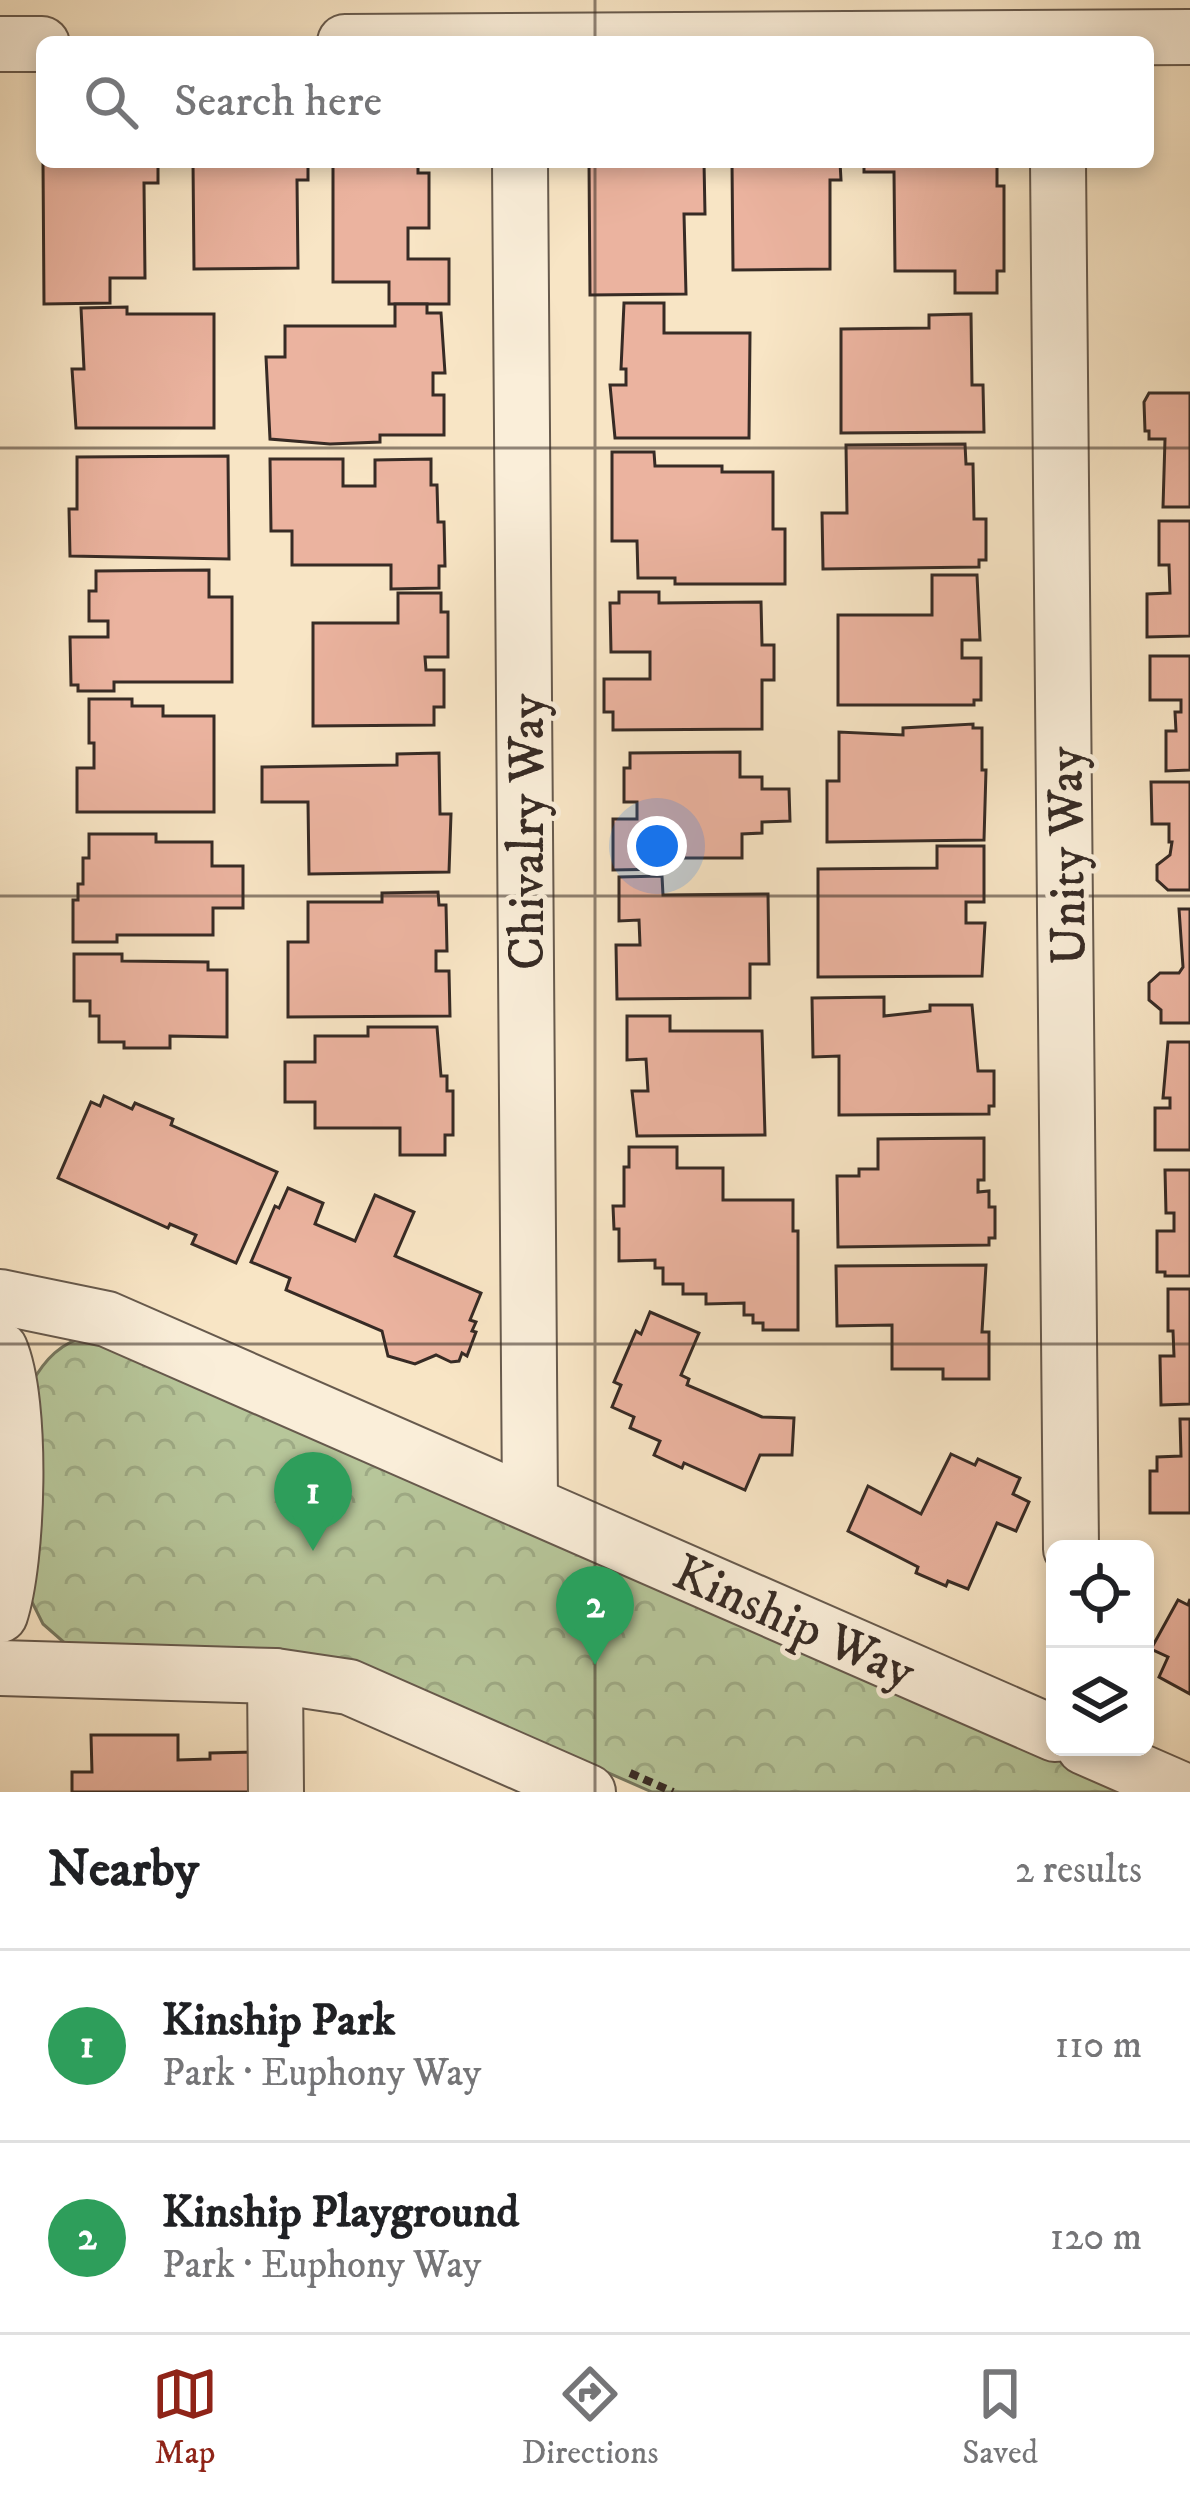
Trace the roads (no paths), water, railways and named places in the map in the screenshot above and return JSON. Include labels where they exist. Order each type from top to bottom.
[{"type":"street","points":[[519,0],[520,36]]},
{"type":"street","points":[[721,36],[1057,26],[1190,37]]},
{"type":"street","points":[[0,44],[36,44]]},
{"type":"street","name":"Chivalry Way","points":[[520,168],[530,1502]]},
{"type":"street","name":"Unity Way","points":[[1058,168],[1071,1540]]},
{"type":"street","name":"Kinship Way","points":[[0,1298],[107,1319],[1046,1730]]},
{"type":"street","points":[[0,1349],[6,1364],[14,1443],[9,1589],[0,1615]]},
{"type":"street","points":[[0,1668],[275,1676],[349,1687],[600,1778]]},
{"type":"street","points":[[275,1676],[277,1792]]},
{"type":"street","points":[[1105,1756],[1187,1792]]},
{"type":"place","name":"Kinship Park","points":[[313,1551]]},
{"type":"place","name":"Kinship Playground","points":[[595,1665]]}]
